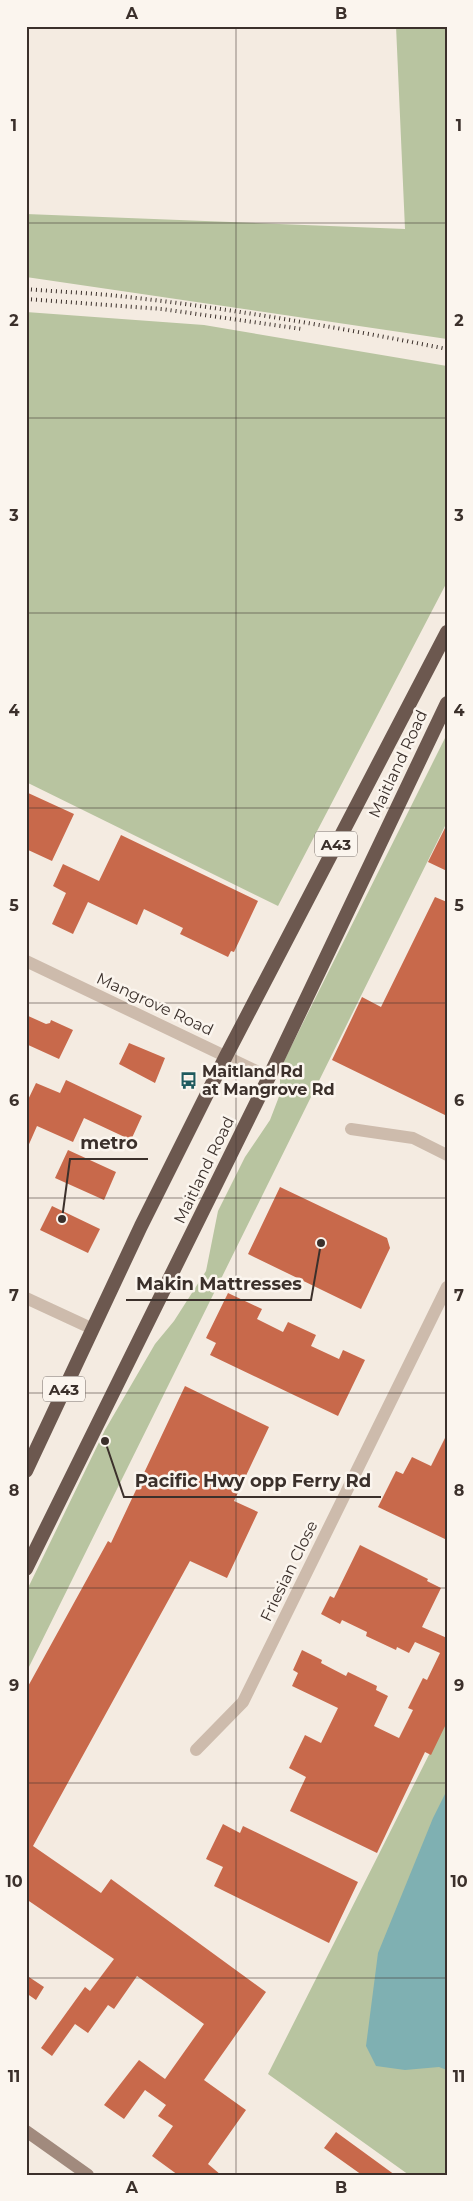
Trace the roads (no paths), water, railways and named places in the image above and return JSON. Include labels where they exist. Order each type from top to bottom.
[{"type":"highway","name":"Maitland Road","points":[[26,1471],[141,1226],[226,1056],[447,632]]},
{"type":"highway","name":"Maitland Road","points":[[26,1569],[269,1077],[447,703]]},
{"type":"main road","points":[[26,2131],[88,2175]]},
{"type":"street","name":"Mangrove Road","points":[[26,961],[269,1077]]},
{"type":"street","points":[[350,1129],[413,1138],[447,1154]]},
{"type":"street","name":"Friesian Close","points":[[196,1750],[243,1702],[447,1287]]},
{"type":"street","points":[[26,1298],[93,1329]]},
{"type":"water","points":[[447,1790],[447,2070],[439,2067],[405,2070],[376,2066],[366,2046],[378,1953],[433,1818]]},
{"type":"railway","points":[[26,289],[116,296],[208,307],[328,326],[447,349]]},
{"type":"railway","points":[[26,299],[162,309],[302,329]]},
{"type":"place","name":"Maitland Rd at Mangrove Rd","points":[[188,1080]]},
{"type":"place","name":"metro","points":[[62,1219]]},
{"type":"place","name":"Makin Mattresses","points":[[321,1243]]},
{"type":"place","name":"Pacific Hwy opp Ferry Rd","points":[[105,1441]]}]
